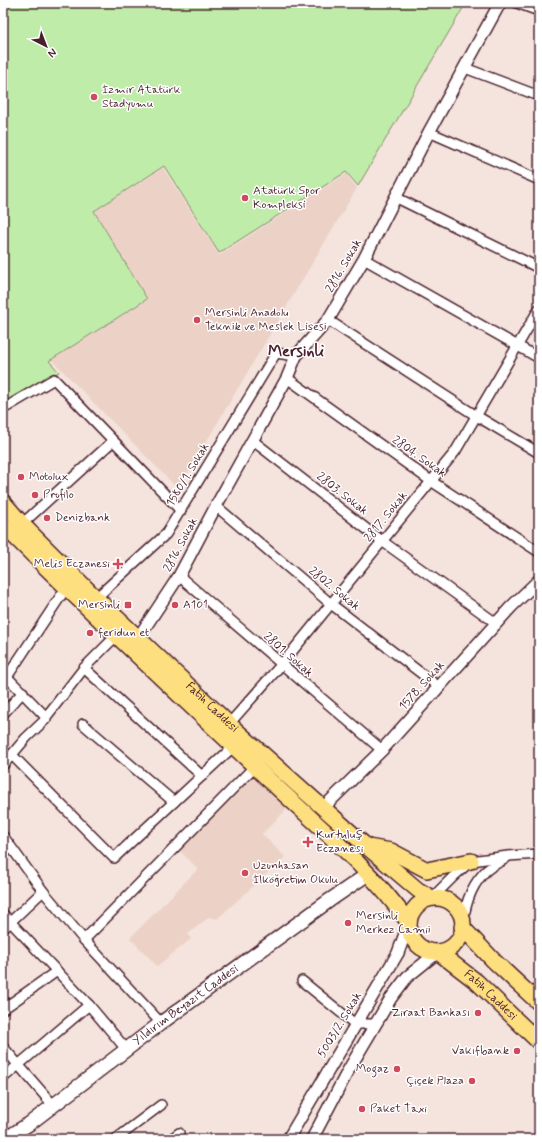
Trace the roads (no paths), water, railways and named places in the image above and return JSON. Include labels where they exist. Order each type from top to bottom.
[{"type":"main road","name":"Fatih Caddesi","points":[[3,502],[93,604],[116,636],[368,874],[400,910],[409,923]]},
{"type":"main road","points":[[3,508],[22,524]]},
{"type":"main road","points":[[3,525],[66,588],[93,604]]},
{"type":"main road","name":"Fatih Caddesi","points":[[93,604],[138,638],[229,724],[366,846],[418,890],[432,898]]},
{"type":"main road","points":[[366,846],[392,851],[427,870],[471,861]]},
{"type":"main road","name":"Yıldırım Beyazıt Caddesi","points":[[6,1139],[29,1124],[161,1023],[368,874]]},
{"type":"main road","points":[[432,898],[440,898],[448,901],[459,912],[462,919],[460,936],[455,944],[438,952],[430,952],[423,949],[412,938],[409,931],[411,914],[416,906],[432,898]]},
{"type":"main road","points":[[462,927],[494,961],[539,1003]]},
{"type":"main road","name":"Fatih Caddesi","points":[[438,952],[477,982],[539,1042]]},
{"type":"street","name":"2816. Sokak","points":[[138,638],[179,576],[287,378],[296,356],[328,320],[364,259],[429,132],[500,3]]},
{"type":"street","points":[[517,3],[539,11]]},
{"type":"street","points":[[465,68],[539,96]]},
{"type":"street","points":[[429,132],[539,180]]},
{"type":"street","points":[[395,197],[539,268]]},
{"type":"street","points":[[364,259],[539,358]]},
{"type":"street","name":"2817. Sokak","points":[[229,724],[281,665],[455,452],[475,415],[539,309]]},
{"type":"street","points":[[328,320],[475,415],[539,453]]},
{"type":"street","name":"1580/1. Sokak","points":[[93,604],[166,534],[276,353],[296,356]]},
{"type":"street","name":"2804. Sokak","points":[[287,378],[431,481],[539,552]]},
{"type":"street","points":[[3,409],[54,379],[181,511]]},
{"type":"street","name":"2803. Sokak","points":[[252,440],[382,541],[496,623]]},
{"type":"street","points":[[22,524],[114,441]]},
{"type":"street","name":"2802. Sokak","points":[[216,506],[331,604],[439,687]]},
{"type":"street","name":"2801. Sokak","points":[[179,576],[382,750]]},
{"type":"street","name":"1578. Sokak","points":[[324,807],[382,750],[511,606],[539,580]]},
{"type":"street","points":[[46,717],[5,675],[66,588]]},
{"type":"street","points":[[3,766],[26,738],[46,719],[84,668],[116,636]]},
{"type":"street","points":[[84,668],[202,776]]},
{"type":"street","points":[[3,714],[23,692]]},
{"type":"street","points":[[83,724],[174,802]]},
{"type":"street","points":[[12,755],[114,858],[234,746]]},
{"type":"street","points":[[84,940],[255,766]]},
{"type":"street","points":[[3,836],[43,891],[84,940],[161,1023]]},
{"type":"street","points":[[432,898],[453,876],[471,861],[539,854]]},
{"type":"street","points":[[462,927],[465,909],[470,894],[477,882],[483,873],[508,856]]},
{"type":"street","points":[[3,929],[43,891]]},
{"type":"street","points":[[3,914],[89,1005],[126,1049]]},
{"type":"street","name":"5003/2. Sokak","points":[[288,1139],[398,953],[409,923]]},
{"type":"street","points":[[312,1139],[375,1024],[391,998],[407,977],[438,952]]},
{"type":"street","points":[[3,1009],[57,972]]},
{"type":"street","points":[[302,981],[355,1024],[375,1024]]},
{"type":"street","points":[[3,1078],[89,1005]]},
{"type":"street","points":[[3,1047],[53,1105]]},
{"type":"street","points":[[116,1139],[161,1105]]},
{"type":"street","points":[[171,1139],[179,1133]]},
{"type":"place","name":"İzmir Atatürk Stadyumu","points":[[94,97]]},
{"type":"place","name":"Atatürk Spor Kompleksi","points":[[245,198]]},
{"type":"place","name":"Mersinli Anadolu Teknik ve Meslek Lisesi","points":[[197,320]]},
{"type":"place","name":"Motolux","points":[[21,477]]},
{"type":"place","name":"Profilo","points":[[35,495]]},
{"type":"place","name":"Denizbank","points":[[47,518]]},
{"type":"place","name":"Melis Eczanesi","points":[[118,564]]},
{"type":"place","name":"Mersinli","points":[[128,605]]},
{"type":"place","name":"A101","points":[[175,605]]},
{"type":"place","name":"feridun et","points":[[90,633]]},
{"type":"place","name":"Kurtuluş Eczanesi","points":[[308,842]]},
{"type":"place","name":"Uzunhasan İlköğretim Okulu","points":[[245,873]]},
{"type":"place","name":"Mersinli Merkez Camii","points":[[348,923]]},
{"type":"place","name":"Ziraat Bankası","points":[[478,1013]]},
{"type":"place","name":"Vakıfbank","points":[[517,1051]]},
{"type":"place","name":"Mogaz","points":[[397,1069]]},
{"type":"place","name":"Çiçek Plaza","points":[[472,1081]]},
{"type":"place","name":"Paket Taxi","points":[[362,1109]]},
{"type":"district","name":"Mersinli","points":[[296,351]]}]
